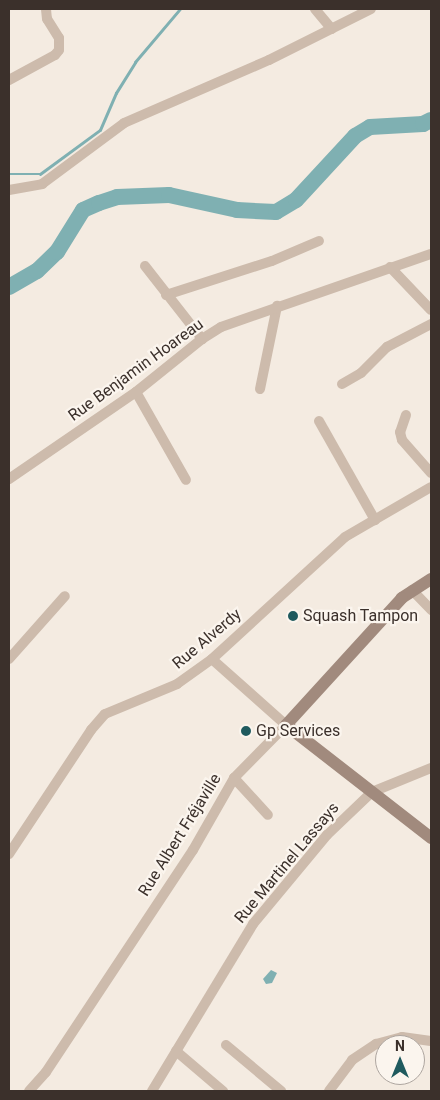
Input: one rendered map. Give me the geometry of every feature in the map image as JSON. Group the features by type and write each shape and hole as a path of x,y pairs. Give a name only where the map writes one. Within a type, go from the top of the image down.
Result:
{"street":[{"path":"9,80 55,55 59,50 60,38 47,19 46,9"},
{"path":"315,9 332,29"},
{"path":"9,190 35,187 62,171 124,123 332,29 371,9"},
{"path":"166,295 272,261 319,240"},
{"name":"Rue Benjamin Hoareau","path":"9,479 136,392 202,339 221,328 277,306 431,254"},
{"path":"146,266 166,295 202,339"},
{"path":"390,267 431,310"},
{"path":"260,389 277,306"},
{"path":"342,384 361,373 388,347 431,324"},
{"path":"136,392 186,480"},
{"path":"406,415 400,432 402,440 431,473"},
{"path":"319,421 375,520"},
{"name":"Rue Alverdy","path":"9,854 98,720 122,706 176,684 212,659 299,576 345,537 431,487"},
{"name":"Rue Albert Fréjaville","path":"28,1091 46,1072 193,850 214,808 234,778 412,590 431,580"},
{"path":"412,590 431,610"},
{"path":"9,659 65,596"},
{"path":"212,659 286,725 431,838"},
{"name":"Rue Martinel Lassays","path":"152,1091 253,924 327,835 372,792 431,768"},
{"path":"234,778 268,815"},
{"path":"329,1091 352,1060 376,1044 402,1037 431,1041"},
{"path":"226,1046 281,1091"},
{"path":"176,1051 223,1091"}],"water":[{"path":"271,970 277,973 272,983 266,984 263,979"}],"waterway":[{"path":"9,174 40,174 100,130 116,93 135,62 180,9"},
{"path":"9,287 37,271 57,252 83,210 99,203 117,197 169,195 237,210 276,212 296,200 355,136 370,127 423,124 431,120"}],"place":[{"name":"Squash Tampon","path":"293,616"},
{"name":"Gp Services","path":"246,731"}]}
